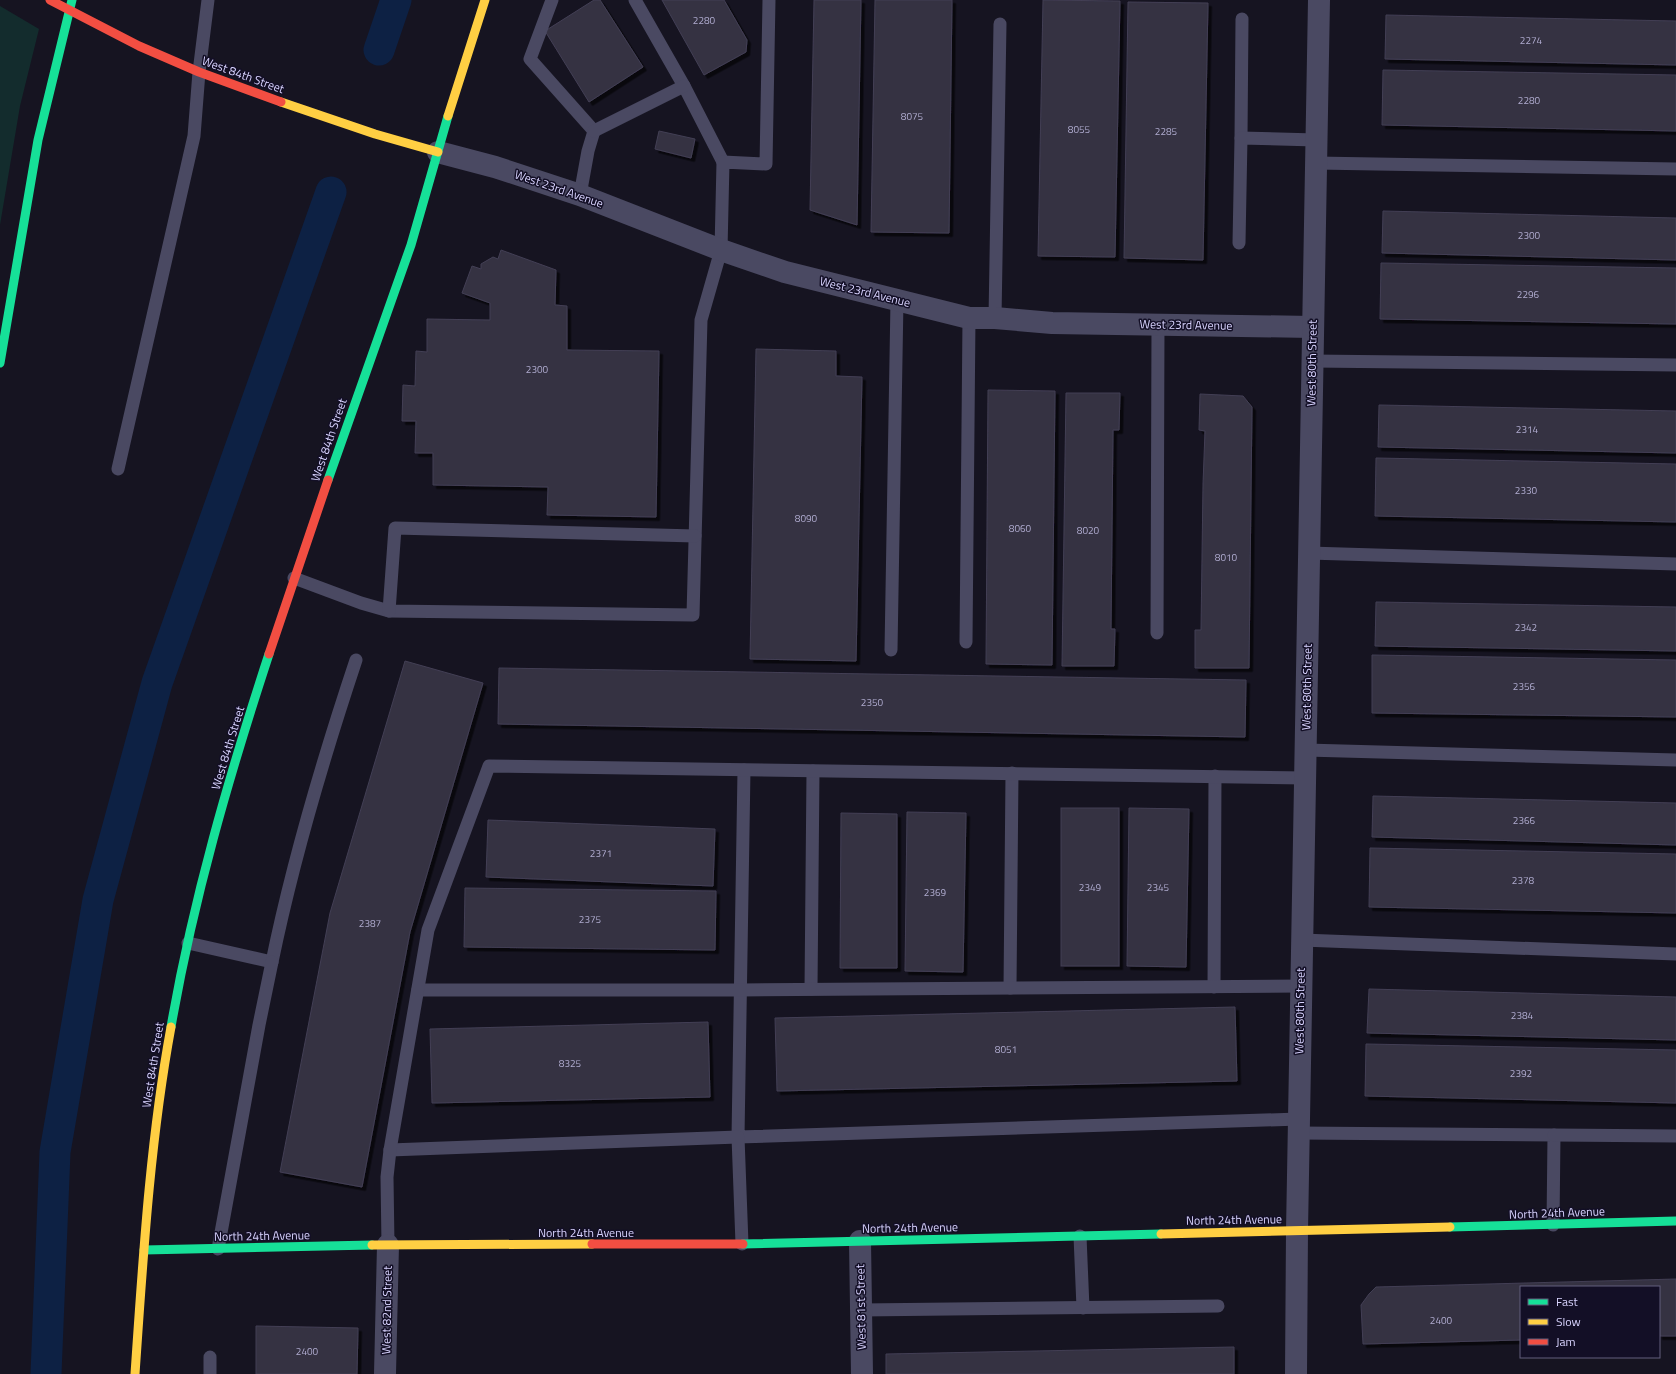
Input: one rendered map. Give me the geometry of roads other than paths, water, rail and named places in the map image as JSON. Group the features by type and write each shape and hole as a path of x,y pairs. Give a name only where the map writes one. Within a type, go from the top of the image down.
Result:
{"main road":[{"name":"West 84th Street","path":"50,0 139,46 199,72 311,113 375,134 438,152"},
{"path":"0,363 38,140 72,0"},
{"name":"West 84th Street","path":"135,1374 144,1250 161,1092 173,1013 188,944 221,812 294,578 421,214 456,86 485,0"},
{"name":"North 24th Avenue","path":"144,1250 388,1245 742,1244 1676,1222"}],"street":[{"name":"West 80th Street","path":"1296,1374 1298,1126 1319,0"},
{"name":"West 23rd Avenue","path":"438,152 495,167 580,195 721,250 785,272 969,318 995,318 1052,323 1312,327"},
{"name":"West 81st Street","path":"860,1241 862,1374"},
{"name":"West 82nd Street","path":"385,1374 388,1245"}],"lane":[{"path":"118,469 194,136 199,72 208,0"},
{"path":"552,0 530,59 594,131"},
{"path":"294,578 361,604 389,611 693,615 701,320 721,250 723,162 684,86 635,0"},
{"path":"723,162 766,164 769,0"},
{"path":"1239,243 1242,19"},
{"path":"995,318 1000,24"},
{"path":"580,195 588,151 594,131 684,86"},
{"path":"1241,138 1316,140"},
{"path":"1316,163 1676,168"},
{"path":"891,650 897,300"},
{"path":"966,642 969,318"},
{"path":"1157,633 1158,325"},
{"path":"1312,361 1676,365"},
{"path":"389,611 395,528 695,536"},
{"path":"1309,553 1676,564"},
{"path":"218,1249 257,1033 282,917 306,822 356,660"},
{"path":"1306,750 1676,760"},
{"path":"388,1245 387,1177 390,1150 428,930 489,766 1305,778"},
{"path":"742,1244 738,1137 744,770"},
{"path":"811,989 814,771"},
{"path":"1010,988 1012,773"},
{"path":"1214,987 1216,776"},
{"path":"1302,940 1676,954"},
{"path":"188,944 272,962"},
{"path":"418,990 741,990 1301,986"},
{"path":"390,1150 738,1137 1298,1126 1554,1135 1676,1136"},
{"path":"1553,1225 1554,1135"},
{"path":"1080,1236 1083,1308"},
{"path":"861,1310 1218,1306"},
{"path":"210,1358 210,1374"}],"waterway":[{"path":"379,50 396,0"},
{"path":"46,1374 55,1152 98,900 157,683 331,192"}]}
